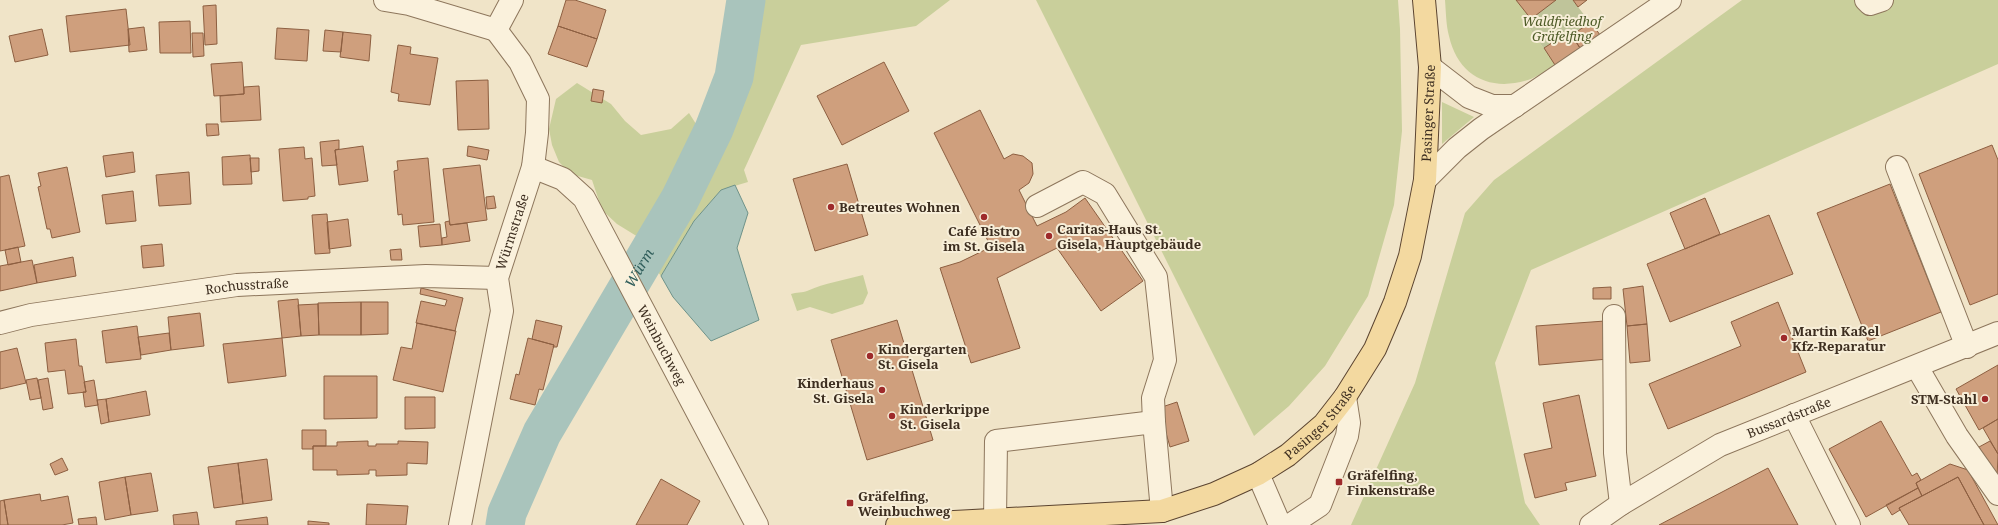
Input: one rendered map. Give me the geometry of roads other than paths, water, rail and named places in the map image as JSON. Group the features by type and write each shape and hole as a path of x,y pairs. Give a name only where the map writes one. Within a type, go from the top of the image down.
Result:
{"main road":[{"name":"Pasinger Straße","path":"897,525 995,520 1096,520 1162,511 1214,494 1258,474 1288,455 1324,424 1345,397 1375,349 1395,302 1410,256 1425,180 1430,67 1424,0"}],"street":[{"path":"385,0 409,4 496,30 512,0"},
{"path":"1425,180 1457,148 1515,106 1670,0"},
{"path":"1866,0 1870,4 1882,0"},
{"name":"Würmstraße","path":"460,525 502,311 497,278 533,167 537,133 538,99 520,62 496,30"},
{"path":"1430,67 1469,97 1492,106 1515,106"},
{"name":"Weinbuchweg","path":"533,167 563,179 584,198 757,525"},
{"path":"1897,167 1967,347"},
{"path":"1037,206 1083,182 1105,194 1156,277 1165,360 1153,398 1162,511"},
{"name":"Rochusstraße","path":"0,323 31,315 237,285 426,276 497,278"},
{"path":"1614,316 1615,453 1621,504"},
{"name":"Bussardstraße","path":"1591,525 1621,504 1720,445 1967,347 1998,333"},
{"path":"1917,366 1957,436 1998,494"},
{"path":"1290,525 1303,518 1320,505 1347,436 1349,423 1345,397"},
{"path":"1794,415 1849,525"},
{"path":"995,520 996,441 1154,422"},
{"path":"1258,474 1280,525"}],"water":[{"path":"735,185 748,213 737,248 759,320 711,341 673,297 661,276 694,221 721,190"}],"waterway":[{"name":"Würm","path":"505,525 507,513 542,433 680,199 714,129 734,77 746,0"}],"place":[{"name":"Betreutes Wohnen","path":"831,207"},
{"name":"Café Bistro im St. Gisela","path":"984,217"},
{"name":"Caritas-Haus St. Gisela, Hauptgebäude","path":"1049,236"},
{"name":"Martin Kaßel Kfz-Reparatur","path":"1784,338"},
{"name":"Kindergarten St. Gisela","path":"870,356"},
{"name":"Kinderhaus St. Gisela","path":"882,390"},
{"name":"STM-Stahl","path":"1985,399"},
{"name":"Kinderkrippe St. Gisela","path":"892,416"},
{"name":"Gräfelfing, Finkenstraße","path":"1339,482"},
{"name":"Gräfelfing, Weinbuchweg","path":"850,503"}],"park label":[{"name":"Waldfriedhof Gräfelfing","path":"1562,28"}]}
